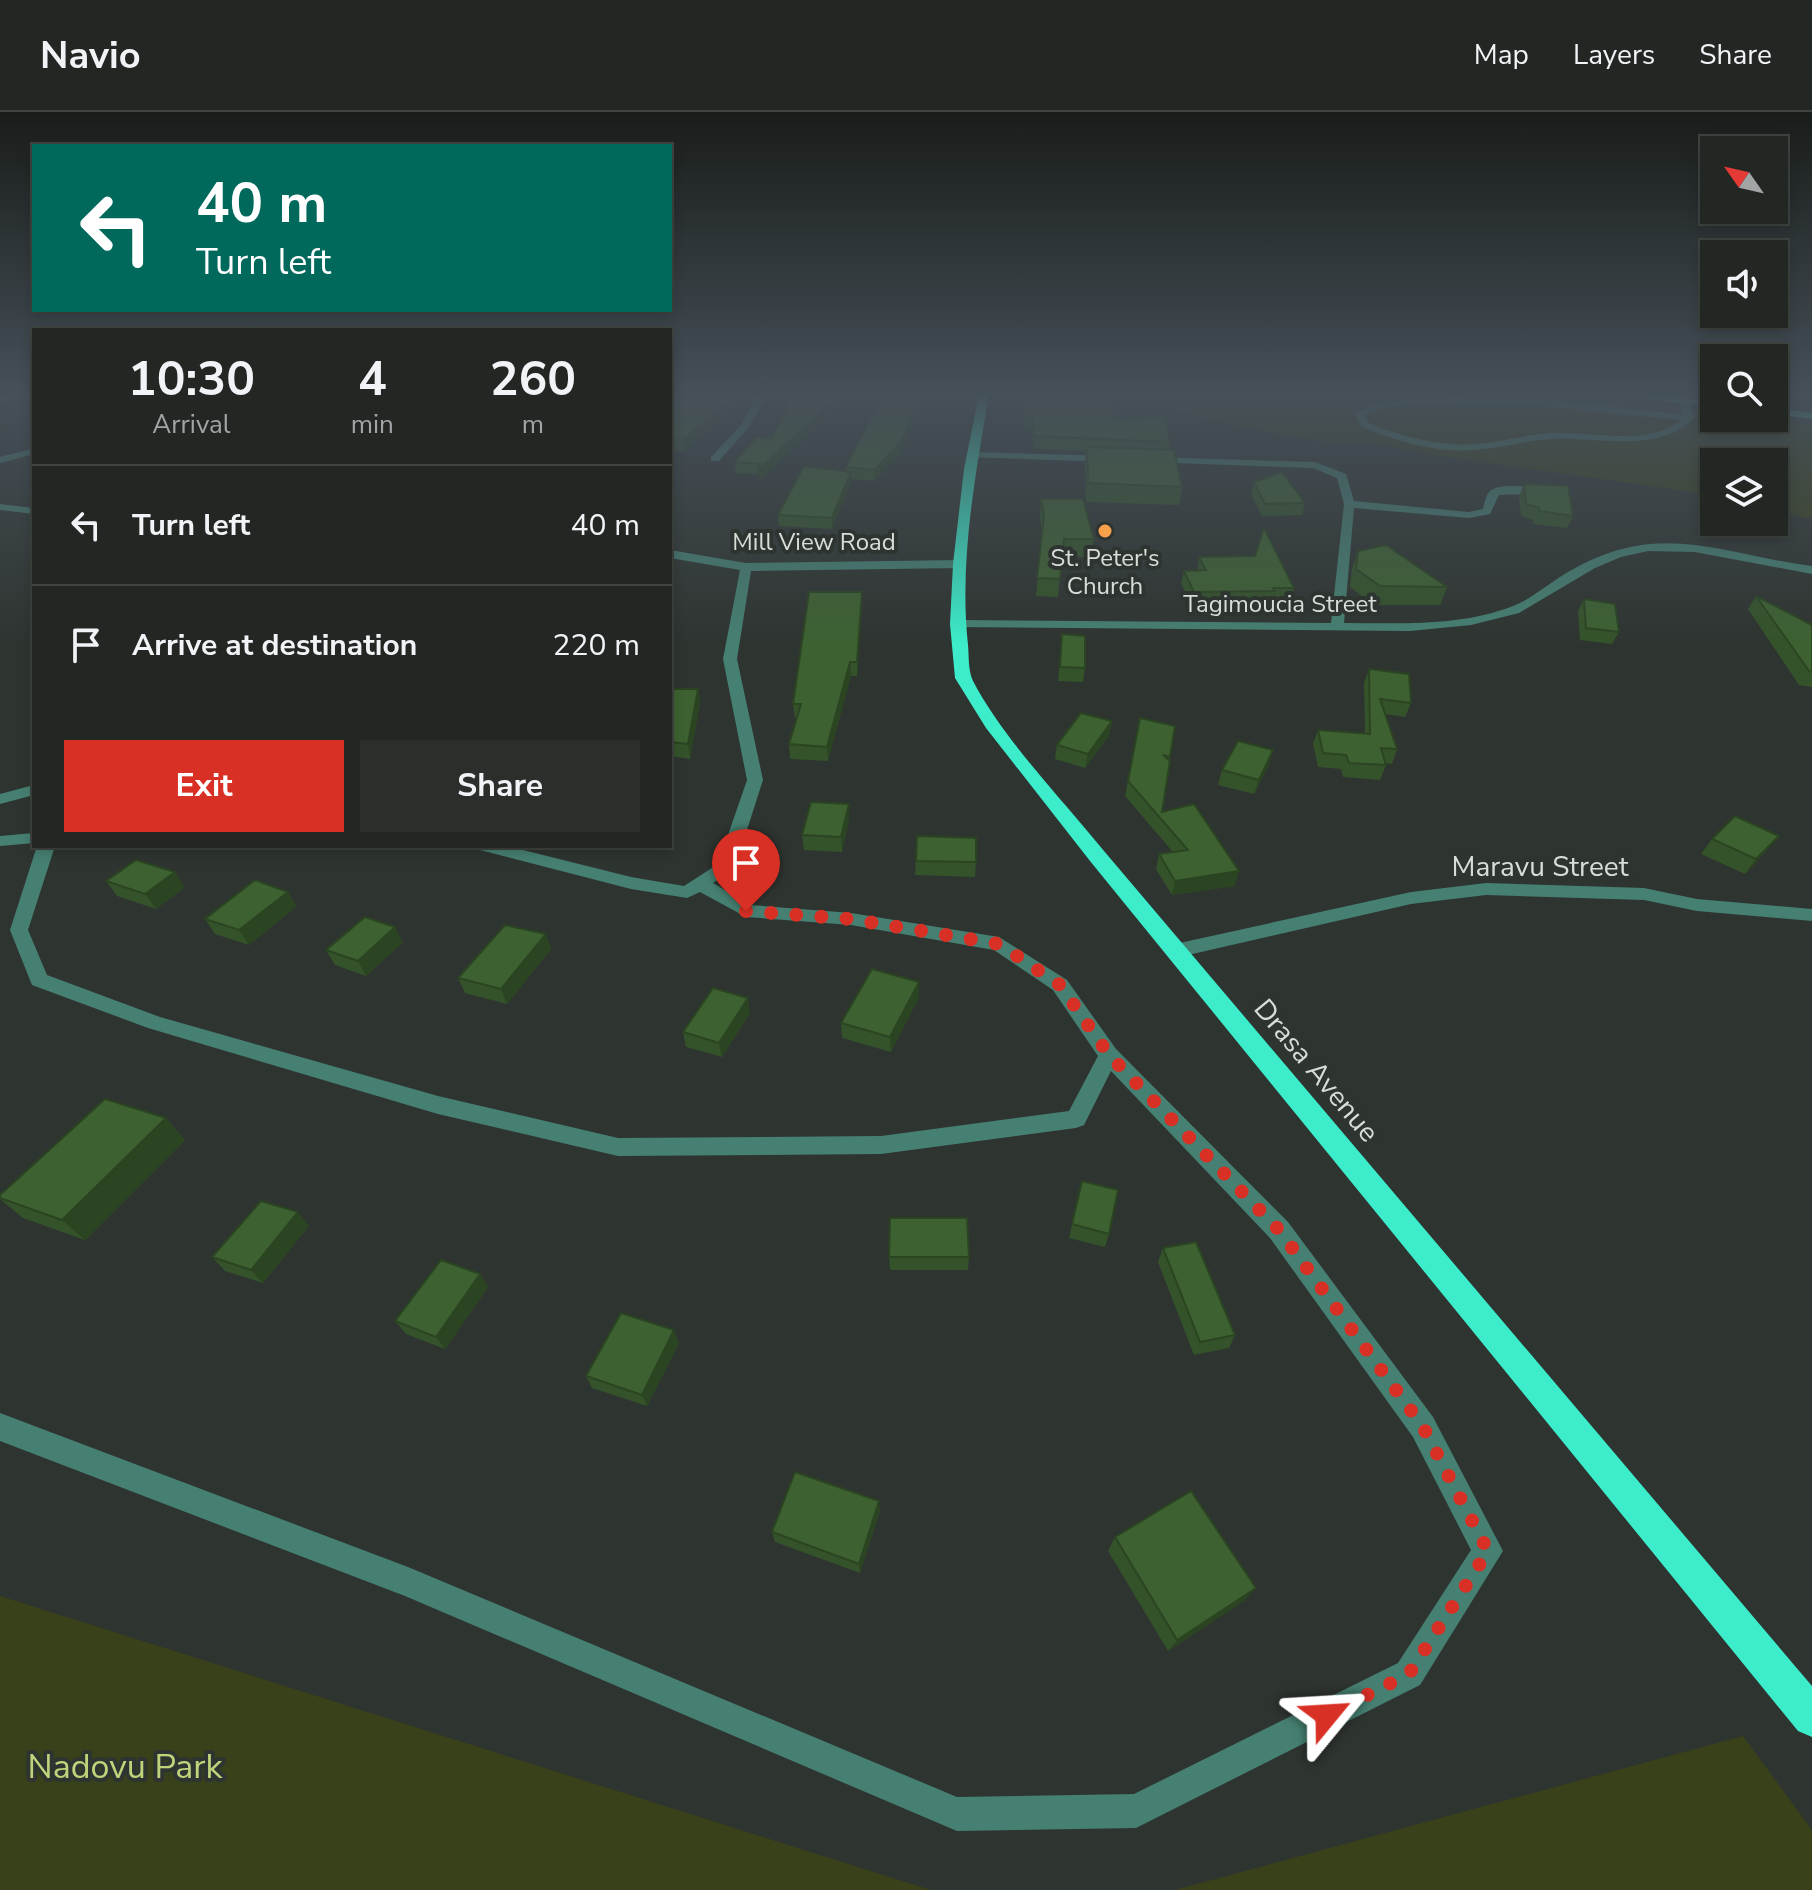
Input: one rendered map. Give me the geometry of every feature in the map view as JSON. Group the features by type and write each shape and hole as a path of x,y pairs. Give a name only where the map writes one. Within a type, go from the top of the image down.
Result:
{"highway":[{"name":"Drasa Avenue","path":"969,478 960,564 958,624 963,678 992,724 1175,951 1812,1717"}],"street":[{"path":"1337,626 1349,504 1342,478"},
{"path":"1349,504 1469,515 1485,514 1492,508 1495,492 1503,489 1559,494"},
{"path":"0,507 32,511"},
{"name":"Tagimoucia Street","path":"958,624 1410,627 1504,615 1532,603 1560,582 1627,551 1663,547 1812,570"},
{"name":"Mill View Road","path":"672,554 746,567 960,564"},
{"path":"494,848 631,883 687,892 726,867 755,780 730,659 746,567"},
{"path":"0,799 32,791"},
{"path":"0,841 32,838"},
{"path":"45,848 19,930 39,980 155,1023 393,1092 618,1147 881,1145 1076,1119 1109,1055"},
{"path":"0,1427 408,1582 957,1814 1136,1811 1409,1674 1488,1551 1423,1427 1279,1230 1109,1055 1060,985 999,944 851,919 746,911 701,884"},
{"name":"Maravu Street","path":"1175,951 1411,898 1486,889 1644,894 1697,905 1812,915"}],"green space":[{"path":"1594,478 1700,478 1700,493"},
{"path":"1788,478 1812,478 1812,519 1788,513"},
{"name":"Nadovu Park","path":"0,1596 931,1890 0,1890"},
{"path":"1743,1736 1812,1830 1812,1890 1175,1890"}],"building":[{"path":"798,478 849,478 832,518 778,515"},
{"path":"1088,478 1180,478 1182,487 1088,483"},
{"path":"1265,478 1286,478 1305,503 1265,504 1254,482"},
{"path":"1524,484 1568,486 1573,516 1539,511 1539,508 1526,504"},
{"path":"1041,499 1083,499 1094,539 1064,539 1060,579 1037,578 1044,516"},
{"path":"1264,528 1294,588 1194,592 1184,571 1206,570 1199,557 1255,556"},
{"path":"1386,545 1447,587 1380,586 1356,569 1358,551"},
{"path":"809,592 862,592 857,662 850,662 827,747 789,744 801,704 793,704"},
{"path":"1756,596 1812,625 1812,672 1809,671"},
{"path":"1584,599 1615,604 1619,632 1586,628"},
{"path":"1062,634 1085,636 1085,668 1060,667"},
{"path":"1369,669 1409,674 1411,703 1380,699 1397,749 1381,748 1386,765 1349,763 1346,755 1323,753 1318,730 1370,734"},
{"path":"672,676 674,689 698,689 688,744 672,742"},
{"path":"1081,713 1112,721 1088,754 1057,745"},
{"path":"1140,718 1175,726 1170,757 1163,755 1170,761 1162,812 1194,804 1239,871 1175,881 1159,854 1188,850 1128,781"},
{"path":"1238,741 1273,750 1259,780 1222,770"},
{"path":"811,802 849,804 841,837 802,835"},
{"path":"1735,816 1779,836 1756,859 1712,839"},
{"path":"917,836 976,838 976,862 916,861"},
{"path":"136,860 175,872 145,894 106,881"},
{"path":"255,880 288,892 239,930 205,919"},
{"path":"365,917 395,927 358,961 326,950"},
{"path":"505,925 546,934 501,989 458,978"},
{"path":"872,969 919,982 890,1037 841,1023"},
{"path":"713,988 748,998 719,1043 683,1032"},
{"path":"105,1099 166,1118 62,1220 0,1198 0,1195"},
{"path":"1082,1181 1118,1190 1109,1234 1072,1224"},
{"path":"261,1201 298,1212 251,1270 212,1257"},
{"path":"890,1218 967,1218 969,1257 889,1257"},
{"path":"1196,1242 1235,1335 1200,1342 1163,1248"},
{"path":"441,1260 480,1274 436,1337 395,1321"},
{"path":"621,1313 674,1330 642,1395 586,1376"},
{"path":"795,1472 879,1501 859,1564 772,1532"},
{"path":"1191,1491 1256,1588 1177,1640 1115,1537"}],"place":[{"name":"St. Peter's Church","path":"1105,531"}],"route":[{"path":"746,911 851,919 999,944 1060,985 1109,1055 1279,1230 1423,1427 1488,1551 1409,1674 1327,1715"}]}
